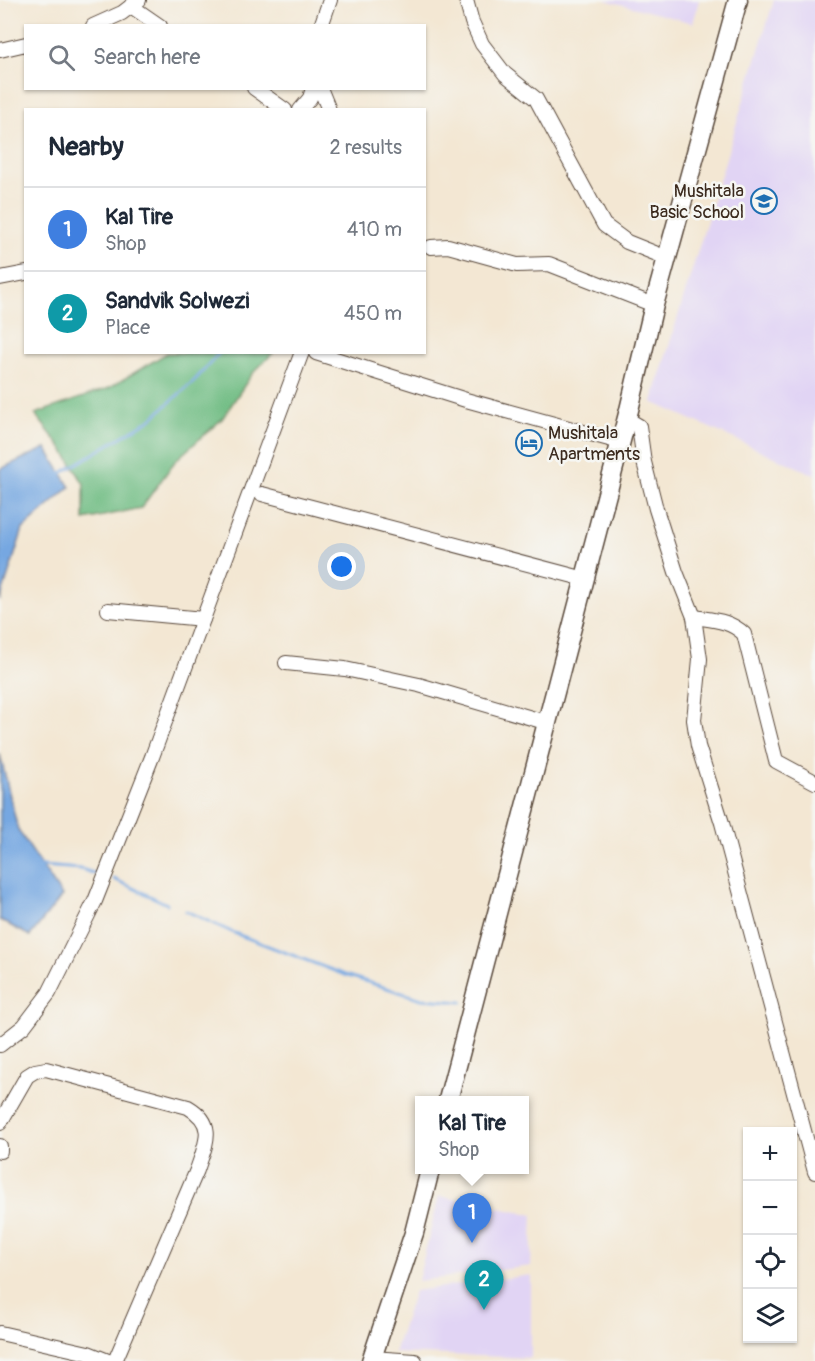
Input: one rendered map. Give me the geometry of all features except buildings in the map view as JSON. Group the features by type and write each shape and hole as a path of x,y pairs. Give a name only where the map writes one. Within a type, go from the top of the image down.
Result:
{"main road":[{"path":"449,1096 545,722 627,419 654,305 738,0"},
{"path":"372,1360 408,1253 429,1174"}],"street":[{"path":"322,24 330,0"},
{"path":"466,0 472,22 482,44 505,74 536,99 604,225 627,242 667,258"},
{"path":"97,24 135,3 158,24"},
{"path":"0,50 24,44"},
{"path":"257,90 282,108"},
{"path":"302,108 310,98 312,90"},
{"path":"321,90 328,108"},
{"path":"431,247 448,246 517,266 549,264 654,305"},
{"path":"0,278 24,273"},
{"path":"0,1045 24,1026 49,993 70,954 132,808 301,354"},
{"path":"322,354 466,400 620,442"},
{"path":"627,419 639,426 644,462 656,509 676,572 694,617 700,659 694,720 698,747 722,823 815,1172"},
{"path":"262,494 585,579"},
{"path":"108,610 203,619"},
{"path":"694,617 725,622 737,627 744,634 771,750 776,761 815,782"},
{"path":"286,663 345,669 419,685 545,722"},
{"path":"0,1123 27,1076 35,1071 46,1069 188,1107 201,1115 207,1125 207,1140 197,1170 115,1361"},
{"path":"0,1146 0,1151"},
{"path":"0,1333 88,1353 108,1361"},
{"path":"372,1360 415,1361"}],"shaded area":[{"path":"605,0 699,0 693,23"},
{"name":"Mushitala Basic School","path":"774,0 815,0 815,475 652,402"},
{"path":"439,1196 533,1215 531,1266 418,1281"},
{"path":"531,1275 531,1358 394,1353 414,1291"}],"green space":[{"path":"165,354 272,354 252,374 222,419 176,460 141,508 84,520 84,484 64,451 35,414 109,388"}],"water":[{"path":"46,448 70,487 23,529 0,601 0,469"},
{"path":"0,754 18,830 62,896 30,936 0,920"}],"waterway":[{"path":"60,474 151,419 195,380 218,354"},
{"path":"42,866 81,869 96,874"},
{"path":"114,879 167,904"},
{"path":"186,911 234,933 345,975 422,999 462,1002"}],"place":[{"name":"Mushitala Basic School","path":"764,201"},
{"name":"Mushitala Apartments","path":"529,443"},
{"name":"Kal Tire","path":"472,1243"},
{"name":"Sandvik Solwezi","path":"484,1310"}]}
